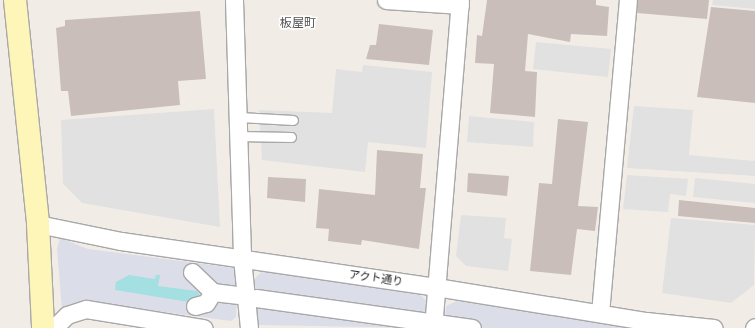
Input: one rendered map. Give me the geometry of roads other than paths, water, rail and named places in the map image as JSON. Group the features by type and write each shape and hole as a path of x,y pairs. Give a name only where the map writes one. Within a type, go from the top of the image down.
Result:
{"street":[{"path":"14,0 38,224 43,328"},
{"path":"234,0 239,117 242,258 249,328"},
{"path":"386,0 460,3 433,325"},
{"path":"600,313 628,0"},
{"name":"アクト通り","path":"38,224 70,233 436,287 600,313 714,328"},
{"path":"192,272 213,292 237,295"},
{"path":"195,306 206,303 213,292"},
{"path":"256,298 433,325 472,328"},
{"path":"54,328 67,315 86,309 203,328"}],"lane":[{"path":"239,117 293,120"},
{"path":"239,136 291,137"}],"water":[{"path":"129,275 155,279 156,275 160,275 158,286 197,291 200,296 195,303 115,290 116,282"}],"district":[{"name":"板屋町","path":"298,23"}]}
